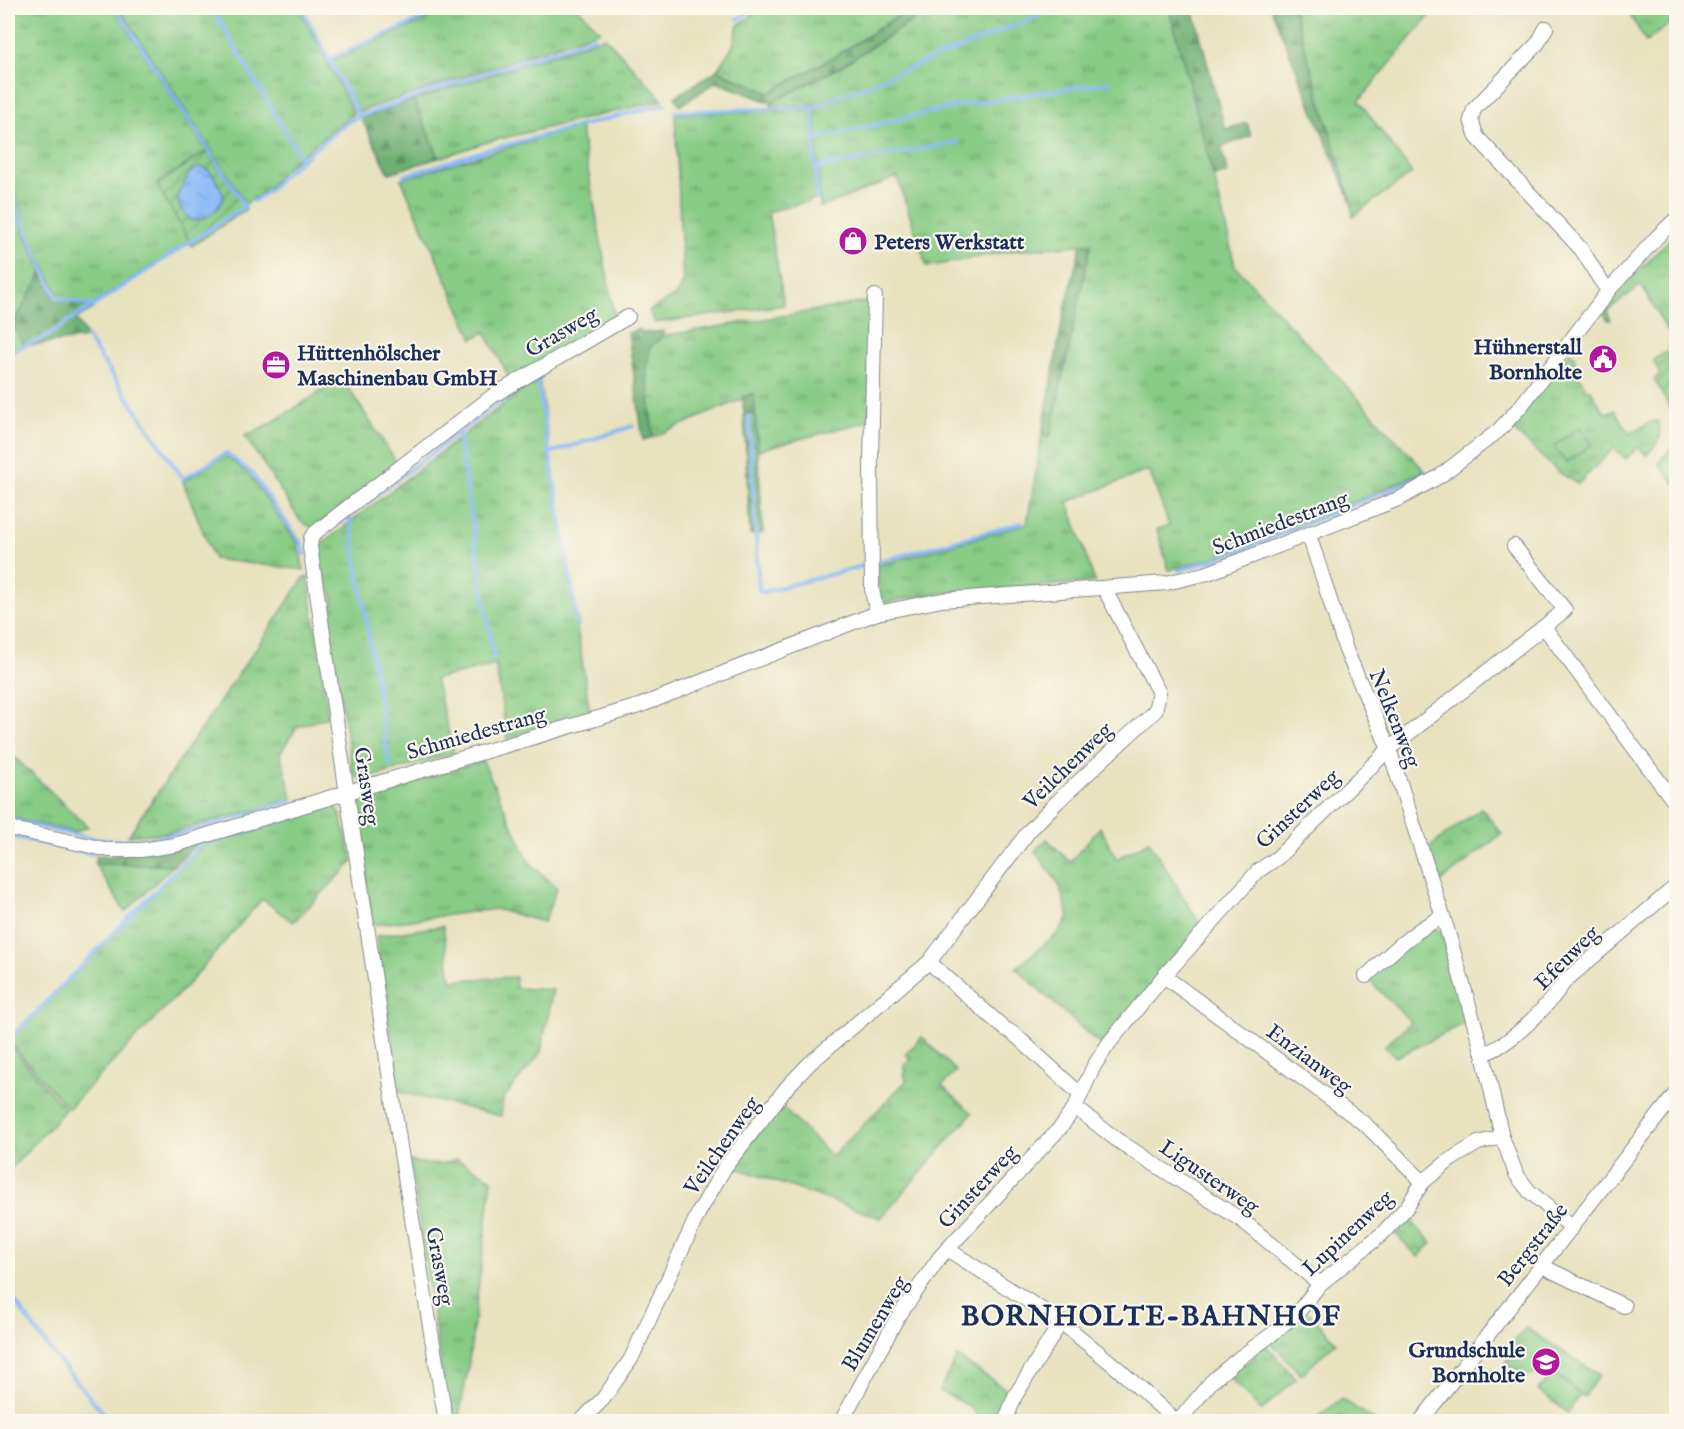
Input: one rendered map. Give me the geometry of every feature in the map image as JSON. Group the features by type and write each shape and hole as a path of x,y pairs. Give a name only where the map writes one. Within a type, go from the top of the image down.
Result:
{"street":[{"path":"1546,28 1538,43 1474,109 1471,120 1477,137 1581,249 1592,263 1603,285 1609,290"},
{"name":"Schmiedestrang","path":"8,828 109,850 141,850 175,845 639,706 877,612 942,600 1166,583 1208,573 1401,498 1440,476 1498,431 1521,406 1609,290 1657,237 1677,219"},
{"path":"875,296 871,459 872,590 877,612"},
{"name":"Grasweg","path":"446,1422 412,1224 310,547 316,532 494,395 628,317"},
{"name":"Nelkenweg","path":"1309,534 1346,650 1389,749 1443,917 1483,1054 1502,1137 1516,1174 1529,1191 1572,1228"},
{"path":"1389,749 1565,610 1514,546"},
{"name":"Veilchenweg","path":"580,1422 603,1399 632,1359 699,1212 725,1167 787,1087 810,1062 929,962 1029,831 1155,711 1159,693 1104,588"},
{"path":"1544,627 1677,804"},
{"name":"Ginsterweg","path":"1177,1422 1116,1367 1061,1322 947,1249 1061,1127 1078,1101 1109,1042 1164,976 1258,872 1277,858 1389,749"},
{"name":"Efeuweg","path":"1483,1054 1494,1051 1534,1018 1551,1001 1564,981 1677,886"},
{"path":"1366,976 1403,943 1427,925 1443,917"},
{"path":"929,962 1004,1028 1014,1034 1078,1101"},
{"name":"Enzianweg","path":"1164,976 1366,1125 1423,1182"},
{"name":"Bergstraße","path":"1420,1422 1677,1093"},
{"name":"Ligusterweg","path":"1078,1101 1117,1140 1243,1221 1320,1284"},
{"name":"Lupinenweg","path":"1177,1422 1211,1382 1299,1311 1320,1284 1382,1234 1407,1208 1423,1182 1450,1160 1478,1143 1502,1137"},
{"name":"Blumenweg","path":"841,1422 896,1320 947,1249"},
{"path":"1542,1266 1624,1306"},
{"path":"1005,1422 1015,1395 1061,1322"}],"green space":[{"path":"8,8 114,8 207,151 157,184 190,241 92,305 59,296 28,231 8,175"},
{"path":"119,8 299,8 354,113 281,172 271,185 246,204"},
{"path":"452,8 578,8 600,31 358,112 331,61"},
{"path":"763,8 911,8 837,55 769,93 717,70 733,46 738,25"},
{"path":"911,8 932,8 843,65 771,103 716,82 680,106 675,97 717,70 769,93 837,55"},
{"path":"932,8 1145,8 1144,12 1169,8 1235,266 1425,471 1322,516 1217,557 1169,570 1157,530 1169,525 1149,470 1068,502 1095,582 943,593 885,603 881,600 876,566 1027,524 1042,435 1050,436 1091,244 1010,251 927,267 897,177 820,208 815,104 771,106 771,103 843,65"},
{"path":"1169,8 1193,8 1225,129 1247,123 1251,136 1221,147 1228,173 1214,177"},
{"path":"1271,8 1293,8 1351,202"},
{"path":"1293,8 1436,8 1359,101 1412,173 1353,216 1351,202"},
{"path":"1626,8 1676,8 1676,19 1646,42"},
{"path":"605,37 663,100 487,142 439,158 414,100"},
{"path":"414,100 439,158 389,173 361,118"},
{"path":"811,109 816,199 768,212 784,305 655,323 649,311 677,294 683,283 675,114"},
{"path":"580,126 615,320 511,381 485,332 473,339 401,179"},
{"path":"207,151 246,209 192,246 157,184"},
{"path":"8,193 42,273 12,326 25,346 14,352 8,340"},
{"path":"1676,232 1676,362 1668,347 1674,342 1641,285 1607,311 1611,320 1608,320 1604,314 1605,303 1632,271 1635,275"},
{"path":"1081,244 1091,244 1050,436 1042,435 1062,322"},
{"path":"42,273 54,298 94,308 76,319 88,338 25,346 12,326"},
{"path":"872,301 869,421 758,450 754,394 653,437 646,369 650,347 663,336"},
{"path":"637,329 644,333 663,331 663,336 650,347 646,369 653,437 643,440 628,333"},
{"path":"1570,352 1575,357 1574,368 1604,412 1609,413 1615,410 1629,434 1657,421 1660,432 1657,443 1647,455 1638,447 1626,459 1614,448 1578,484 1557,471 1509,426"},
{"path":"1666,352 1676,373 1675,417 1654,379 1660,375 1653,360"},
{"path":"539,377 590,713 507,739 496,665 435,679 454,753 362,780 353,774 326,613 333,604 332,594 324,580 318,547"},
{"path":"342,378 397,463 314,528 301,522 245,436 273,422"},
{"path":"754,393 763,533 750,535 743,397"},
{"path":"1580,427 1592,444 1566,463 1554,446"},
{"path":"1676,442 1676,485 1659,464"},
{"path":"225,455 249,474 298,544 304,570 214,559 183,482"},
{"path":"308,577 328,717 297,727 280,753 293,800 168,833 128,836 304,578"},
{"path":"8,751 88,827 74,832 8,817"},
{"path":"483,761 529,862 557,888 544,922 495,909 373,925 355,799"},
{"path":"336,806 353,862 293,922 262,899 190,982 68,1109 9,1041 204,845"},
{"path":"1481,808 1502,834 1438,884 1426,850"},
{"path":"1100,827 1117,859 1149,841 1201,926 1100,1045 1016,968 1058,933 1069,917 1059,884 1035,851 1047,839 1070,862"},
{"path":"198,842 174,865 95,864 97,855 110,856"},
{"path":"95,864 174,865 125,912"},
{"path":"443,926 451,980 516,977 515,988 553,990 541,1052 503,1099 501,1116 399,1092 376,936"},
{"path":"1429,929 1437,929 1443,935 1468,1022 1396,1057 1384,1046 1411,1022 1368,979"},
{"path":"922,1037 956,1071 942,1086 972,1113 881,1218 736,1168 733,1163 780,1105 832,1157 907,1080 903,1074 907,1071 903,1067 910,1059 906,1054"},
{"path":"8,1043 65,1110 8,1172"},
{"path":"457,1159 492,1179 468,1369 458,1421 449,1421 410,1161 440,1164"},
{"path":"1406,1216 1432,1243 1418,1257 1392,1230"},
{"path":"1302,1313 1309,1313 1336,1342 1301,1375 1270,1341"},
{"path":"1526,1328 1599,1375 1584,1397 1545,1366 1538,1373 1523,1376 1507,1364 1507,1349"},
{"path":"1265,1344 1296,1379 1261,1411 1227,1374 1238,1364 1246,1364 1255,1357 1256,1351"},
{"path":"957,1357 1009,1391 996,1421 982,1421 969,1406 939,1391"},
{"path":"1553,1373 1580,1395 1568,1413 1538,1390"},
{"path":"1341,1399 1376,1421 1314,1421"}],"water":[{"path":"200,167 212,174 224,196 219,206 211,214 201,219 190,220 180,207 177,196 190,172"}],"waterway":[{"path":"8,188 56,297 93,306 245,206 116,8"},
{"path":"212,8 302,160"},
{"path":"302,8 360,117"},
{"path":"329,59 447,8"},
{"path":"738,19 755,8"},
{"path":"675,112 813,107 1059,8"},
{"path":"254,201 350,120 595,37"},
{"path":"814,139 960,105 1110,82"},
{"path":"404,176 490,149 665,104"},
{"path":"813,107 817,199"},
{"path":"815,168 958,142"},
{"path":"8,353 45,337 92,306"},
{"path":"86,336 183,479 226,453 251,472 301,543 305,554"},
{"path":"338,524 495,405 537,378 578,625"},
{"path":"749,416 759,590 763,592 867,565"},
{"path":"550,453 633,426"},
{"path":"458,433 494,660"},
{"path":"1179,570 1218,559 1388,491 1426,473"},
{"path":"349,515 390,766"},
{"path":"877,562 1022,523"},
{"path":"8,819 82,836 129,841 176,834 292,801"},
{"path":"8,1041 201,844 336,804"},
{"path":"8,836 93,854"},
{"path":"8,1292 53,1354 111,1422"}],"place":[{"name":"Peters Werkstatt","path":"853,241"},
{"name":"Hühnerstall Bornholte","path":"1603,359"},
{"name":"Hüttenhölscher Maschinenbau GmbH","path":"276,365"},
{"name":"Grundschule Bornholte","path":"1546,1362"}],"district":[{"name":"BORNHOLTE-BAHNHOF","path":"1151,1315"}]}
